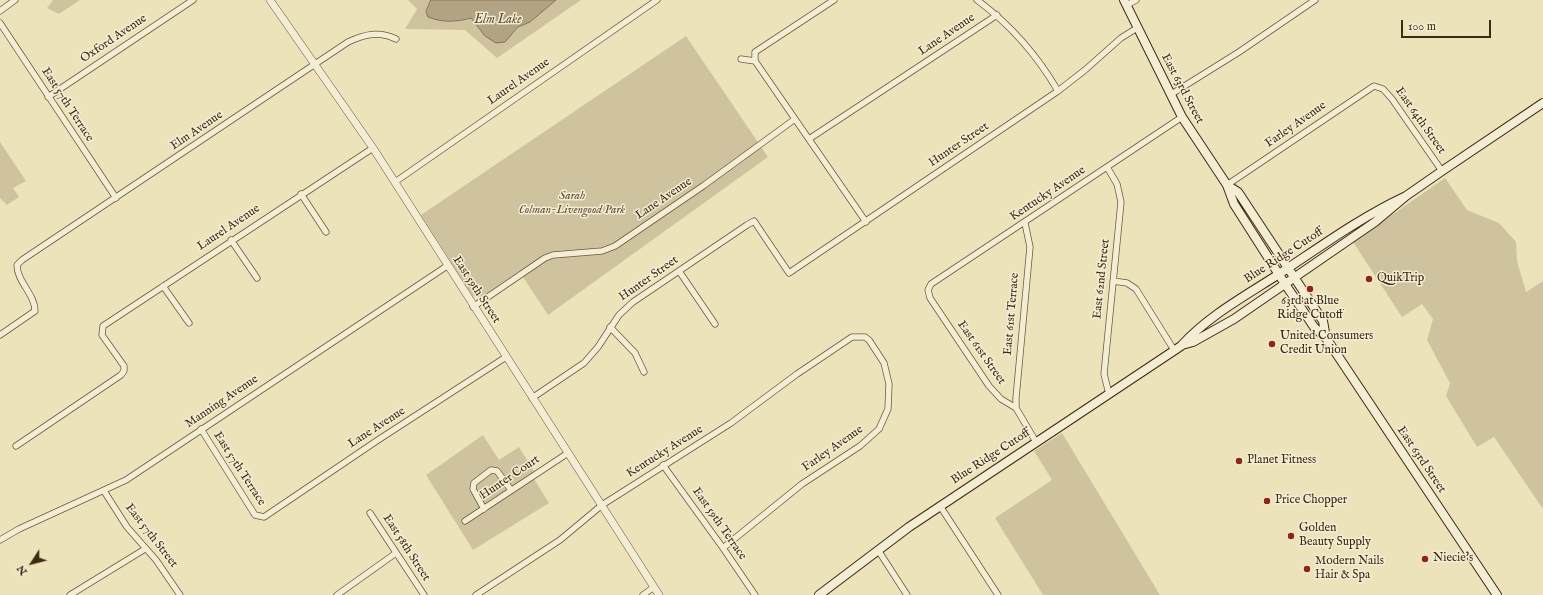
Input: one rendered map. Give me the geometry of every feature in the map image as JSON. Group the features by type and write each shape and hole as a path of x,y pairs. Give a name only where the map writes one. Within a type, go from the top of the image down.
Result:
{"main road":[{"name":"East 63rd Street","path":"1125,3 1170,95 1182,117 1227,185 1234,204 1285,284 1314,327 1326,338 1497,595"},
{"name":"Blue Ridge Cutoff","path":"1178,348 1193,342 1234,319 1375,222 1406,196 1442,170 1543,103"},
{"name":"East 63rd Street","path":"1227,185 1238,192 1296,277 1323,321 1326,338"},
{"name":"Blue Ridge Cutoff","path":"819,595 878,550 940,506 1178,348 1206,322 1378,210 1406,196"}],"street":[{"path":"0,11 15,0"},
{"name":"Oxford Avenue","path":"48,97 193,0"},
{"name":"East 59th Street","path":"270,0 395,182 473,307 660,595"},
{"name":"Laurel Avenue","path":"395,182 656,0"},
{"path":"834,0 755,52 755,60 866,222"},
{"path":"977,0 997,15 1031,50 1058,91"},
{"path":"1125,3 1136,0"},
{"path":"1170,95 1239,52 1315,0"},
{"name":"Lane Avenue","path":"809,139 997,15"},
{"name":"East 57th Terrace","path":"0,23 116,198"},
{"name":"Hunter Street","path":"532,398 584,363 598,347 619,315 633,302 754,221 789,273 1058,91 1085,70 1121,38 1137,28"},
{"name":"Elm Avenue","path":"0,335 35,311 35,302 17,272 17,266 22,260 316,65 348,42 360,36 377,33 396,39"},
{"path":"741,59 755,60"},
{"name":"East 64th Street","path":"1379,86 1384,89 1392,99 1442,170"},
{"name":"Farley Avenue","path":"1227,185 1370,88 1379,86"},
{"name":"Kentucky Avenue","path":"928,290 931,284 1025,223 1182,117"},
{"name":"Lane Avenue","path":"473,307 545,258 553,255 602,251 615,246 703,186 795,119"},
{"name":"Laurel Avenue","path":"16,446 123,373 124,366 102,335 103,326 372,148"},
{"name":"East 62nd Street","path":"1107,167 1117,184 1121,202 1104,374 1110,394"},
{"path":"301,194 326,232"},
{"name":"East 61st Terrace","path":"1016,408 1030,247 1025,223"},
{"path":"231,240 257,278"},
{"name":"Manning Avenue","path":"0,540 19,529 126,480 447,266"},
{"path":"679,271 715,324"},
{"path":"1113,281 1127,283 1136,289 1178,348"},
{"path":"163,286 189,323"},
{"name":"East 61st Street","path":"928,290 930,298 989,386 1001,398 1016,408 1036,442"},
{"path":"610,327 635,353 644,372"},
{"name":"Kentucky Avenue","path":"479,594 560,540 602,505 732,423 797,374 852,337 857,336 868,339"},
{"name":"Farley Avenue","path":"723,548 802,484 860,446 879,429 888,409 889,384 884,363 876,348 868,339"},
{"name":"Lane Avenue","path":"262,517 506,357"},
{"name":"East 57th Terrace","path":"200,430 255,514 262,517"},
{"name":"Hunter Court","path":"464,521 568,453"},
{"name":"East 59th Terrace","path":"663,466 723,548 755,595"},
{"path":"484,509 473,489 474,483 491,470 497,471 511,490"},
{"name":"East 57th Street","path":"104,491 127,527 156,560 180,595"},
{"path":"940,506 998,595"},
{"name":"East 58th Street","path":"370,513 424,595"},
{"path":"70,595 145,549"},
{"path":"878,550 907,595"},
{"path":"336,595 396,553"},
{"path":"643,595 654,587"}],"green space":[{"path":"53,0 80,0 59,14 47,8"},
{"path":"408,0 431,0 426,12 437,19 458,21 471,18 485,36 513,34 518,27 530,22 556,0 581,0 497,58 465,30 405,29 417,9"},
{"name":"Sarah Colman-Livengood Park","path":"686,36 768,157 548,315 519,271 481,297 473,296 421,215"},
{"path":"0,142 26,181 13,188 19,197 7,205 0,198"},
{"path":"1445,178 1467,210 1499,223 1516,242 1517,261 1526,292 1543,281 1543,509 1494,437 1477,447 1446,396 1450,383 1427,340 1433,319 1422,304 1402,317 1353,242"},
{"path":"1062,433 1160,595 1043,595 995,518 1052,480 1034,451"},
{"path":"483,435 499,460 519,447 534,471 534,479 549,503 473,550 426,475"}],"water":[{"name":"Elm Lake","path":"431,0 556,0 530,22 518,27 505,42 496,43 485,36 471,18 450,21 428,17 426,12"}],"place":[{"name":"QuikTrip","path":"1369,279"},
{"name":"63rd at Blue Ridge Cutoff","path":"1310,289"},
{"name":"United Consumers Credit Union","path":"1272,344"},
{"name":"Planet Fitness","path":"1239,461"},
{"name":"Price Chopper","path":"1267,501"},
{"name":"Golden Beauty Supply","path":"1291,536"},
{"name":"Niecie's","path":"1425,559"},
{"name":"Modern Nails Hair & Spa","path":"1307,569"}]}
